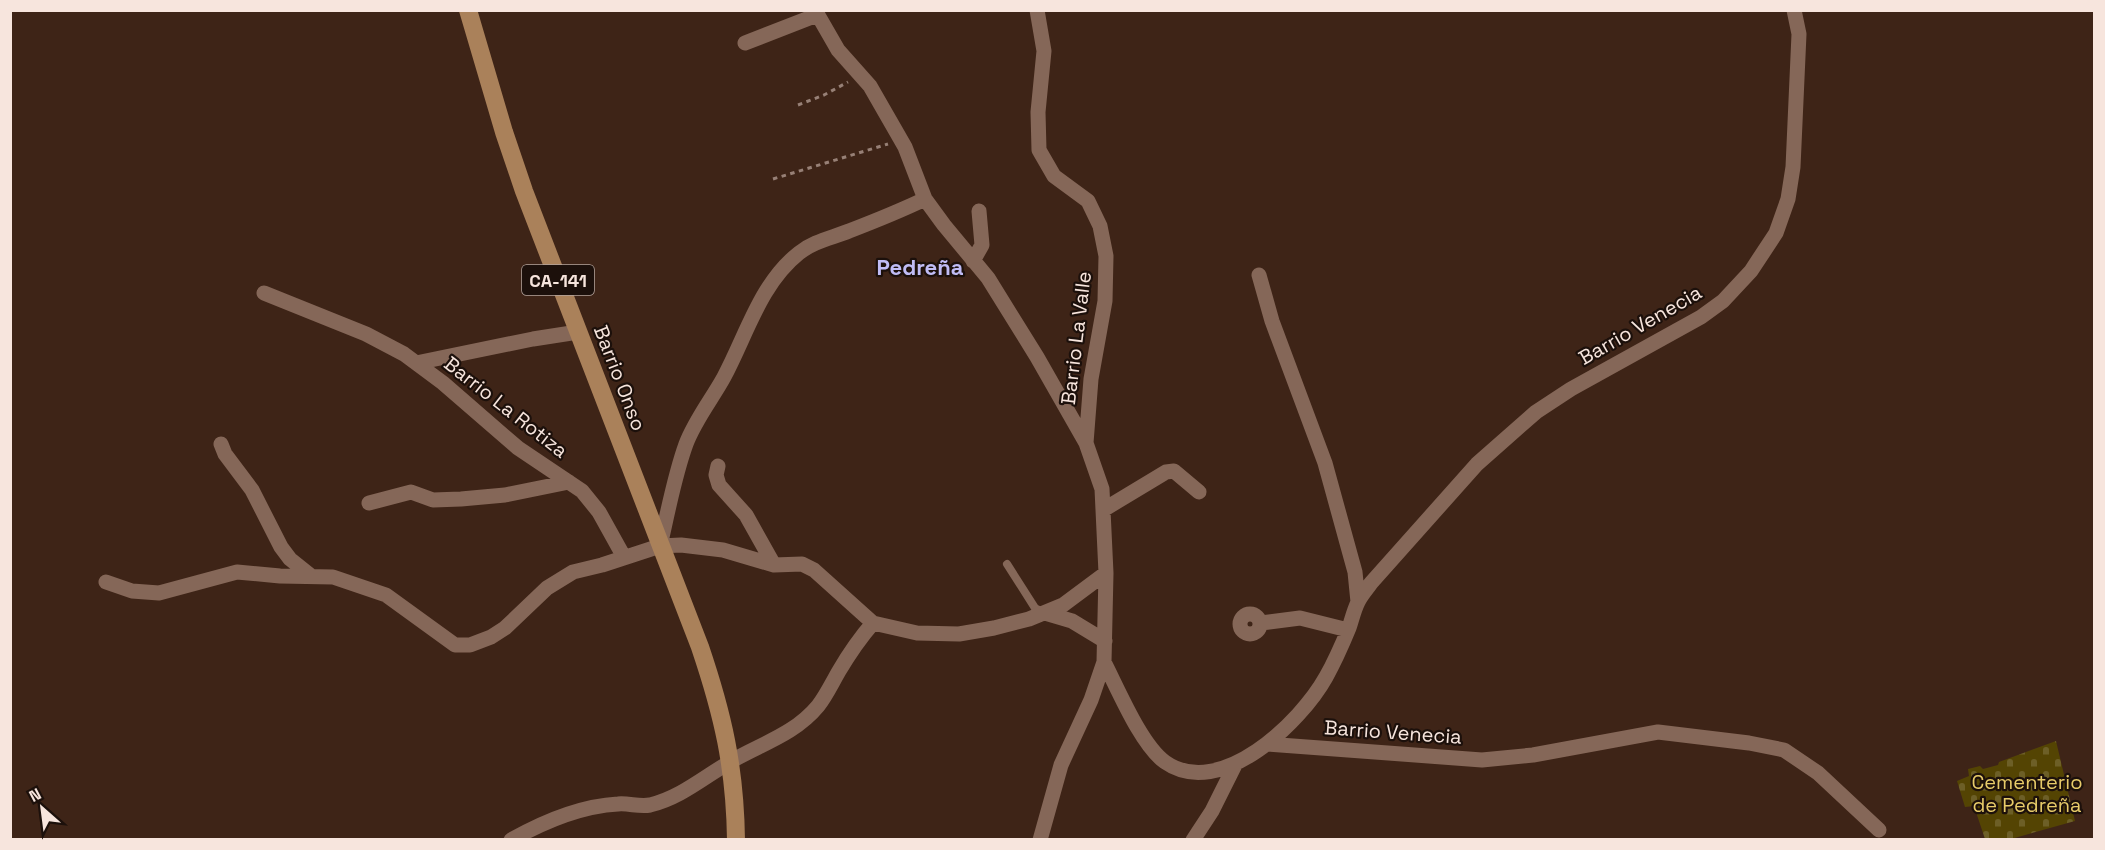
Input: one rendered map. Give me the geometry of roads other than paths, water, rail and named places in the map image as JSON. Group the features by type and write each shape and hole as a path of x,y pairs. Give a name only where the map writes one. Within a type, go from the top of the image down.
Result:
{"main road":[{"name":"Barrio Onso","path":"468,10 518,171 700,647 717,698 731,761"},
{"name":"CA-141","path":"731,761 736,840"}],"street":[{"name":"Barrio La Valle","path":"1037,10 1044,51 1038,112 1039,150 1054,176 1088,201 1100,226 1106,256 1105,301 1091,379 1086,443"},
{"name":"Barrio Venecia","path":"1104,662 1140,731 1163,761 1174,768 1193,772 1218,771 1246,759 1268,744 1296,717 1324,680 1348,630 1358,602 1371,583 1447,496 1501,441 1536,412 1571,389 1701,316 1723,301 1751,271 1776,233 1788,199 1793,167 1799,34 1794,10"},
{"path":"745,43 816,13 838,50 870,86 901,140 925,199 988,279 1037,357 1086,443 1102,489 1106,573 1104,662 1091,700 1061,765 1040,840"},
{"path":"660,546 687,442 724,376 745,329 771,284 786,265 801,252 820,241 925,199"},
{"path":"973,261 982,245 979,211"},
{"name":"Barrio Venecia","path":"1259,275 1272,321 1325,463 1355,572 1358,602"},
{"name":"Barrio La Rotiza","path":"264,293 366,334 404,354 443,383 518,448 582,490 599,512 624,557"},
{"name":"Barrio La Rotiza","path":"416,363 578,332"},
{"path":"221,444 225,454 252,490 281,547 290,559 310,575"},
{"path":"718,466 716,475 720,484 746,515 774,565"},
{"path":"1103,510 1166,472 1174,471 1199,492"},
{"name":"Barrio La Rotiza","path":"369,503 411,492 433,500 452,499 505,495 569,482"},
{"path":"106,582 132,591 159,593 237,572 333,577 386,595 454,645 470,645 491,637 505,628 547,588 573,572 660,546 681,545 723,550 774,565 802,564 814,570 873,622 917,633 959,634 1029,619 1063,605 1106,573"},
{"path":"1045,613 1072,621 1105,640"},
{"path":"1261,623 1300,618 1348,630"},
{"path":"511,840 552,820 584,809 619,804 648,806 669,798 701,782 731,761 768,744 800,725 819,705 849,654 873,622"},
{"name":"Barrio Venecia","path":"1268,744 1482,760 1533,755 1658,732 1749,743 1784,750 1818,773 1878,830"},
{"path":"1193,840 1212,811 1236,763"}],"lane":[{"path":"1007,564 1035,608 1045,613"}],"district":[{"name":"Pedreña","path":"920,267"}],"park label":[{"name":"Cementerio de Pedreña","path":"2027,794"}]}
